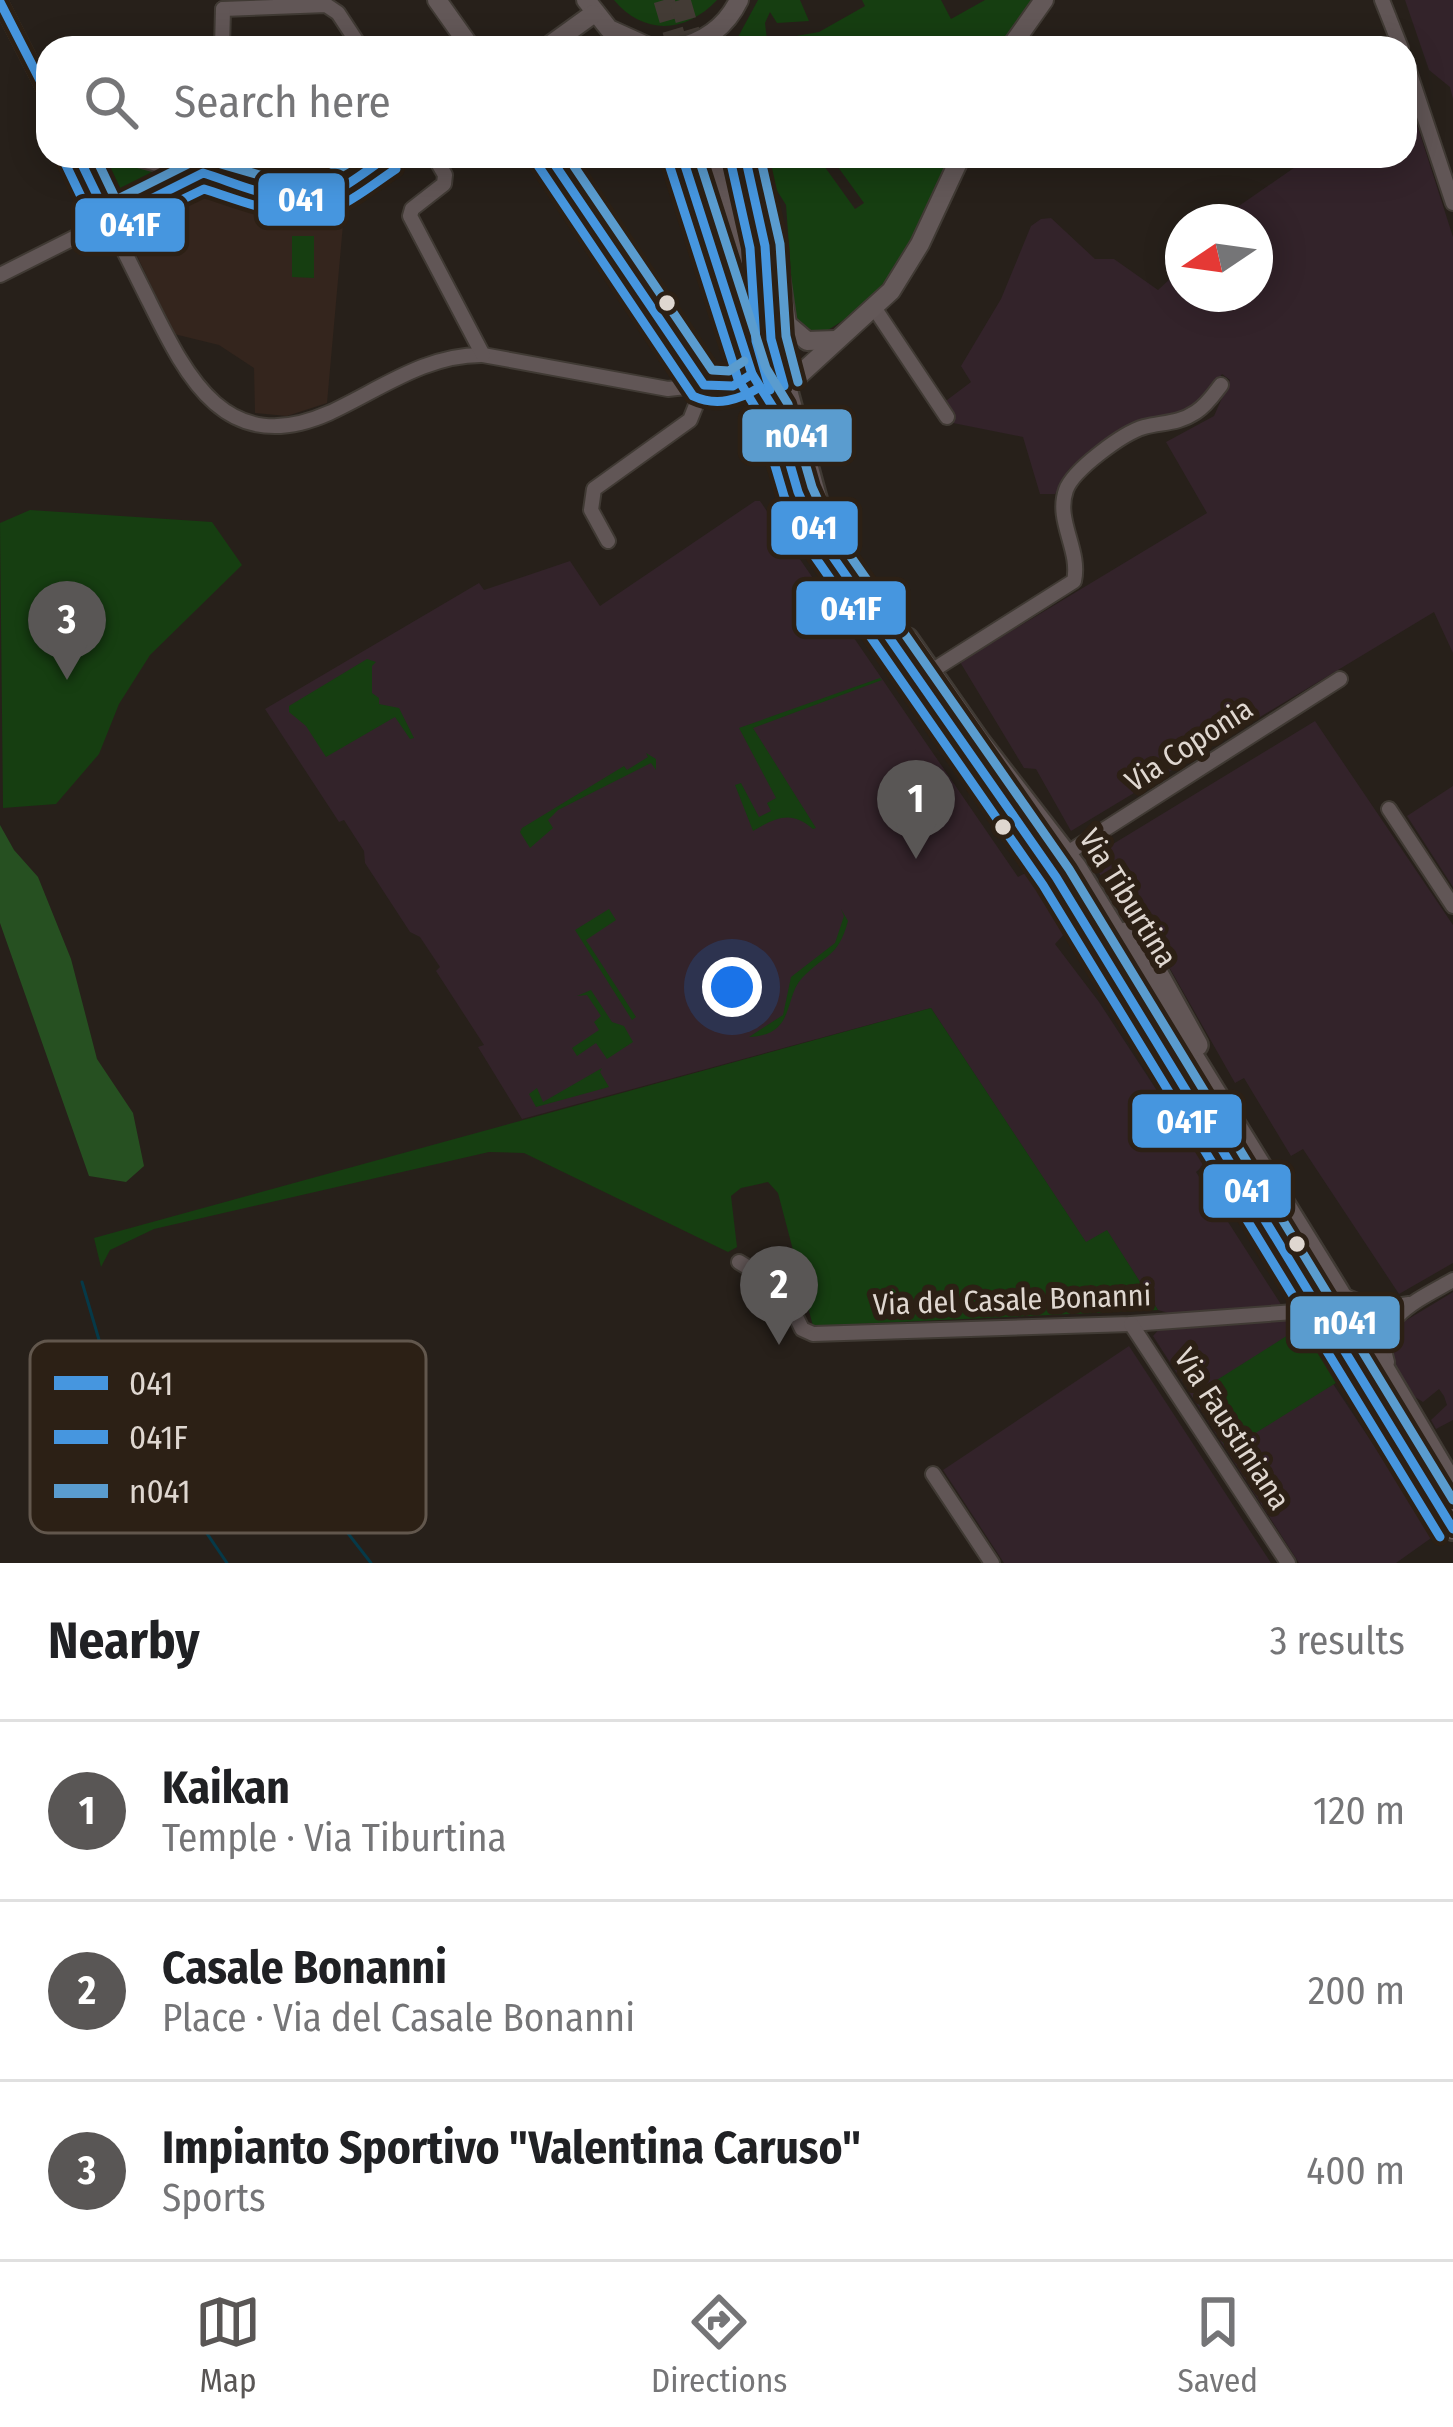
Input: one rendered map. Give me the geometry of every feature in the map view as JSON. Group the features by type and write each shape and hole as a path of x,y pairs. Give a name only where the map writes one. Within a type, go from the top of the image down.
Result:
{"main road":[{"name":"Via Tiburtina","path":"711,168 779,399 824,518 930,672 1066,854 1107,941 1453,1529"},
{"name":"Via Tiburtina","path":"726,168 771,339 794,481 817,534 1107,941"},
{"path":"1107,941 1131,933 1141,942 1189,1025 1209,1086 1453,1486"}],"street":[{"path":"437,0 462,36"},
{"path":"721,36 739,0"},
{"path":"1018,36 1044,0"},
{"path":"1382,0 1396,36"},
{"path":"0,2 36,72"},
{"path":"221,36 220,4 326,4 353,36"},
{"path":"559,36 590,7 609,29 623,36"},
{"path":"1417,94 1453,203"},
{"path":"84,168 187,375 218,406 249,424 298,424 432,363 483,355 668,389 733,386 752,374"},
{"path":"181,168 274,195 313,199 330,194 370,168"},
{"path":"0,274 206,168"},
{"path":"441,168 445,184 412,209 411,219 483,355"},
{"path":"557,168 704,385"},
{"name":"Via Tiburtina","path":"686,168 752,374 779,399"},
{"name":"Via Tiburtina","path":"747,168 766,253 771,339"},
{"path":"779,399 836,340 875,309 911,261 955,168"},
{"path":"749,177 772,220 787,324 807,341 836,340"},
{"path":"875,309 947,418"},
{"path":"608,541 591,510 595,489 690,420 704,385"},
{"path":"930,672 1074,581 1063,504 1066,487 1076,472 1137,430 1173,424 1200,410 1221,385"},
{"name":"Via Coponia","path":"1066,854 1340,679"},
{"path":"1389,808 1453,906"},
{"name":"Via del Casale Bonanni","path":"739,1262 782,1288 802,1329 813,1334 1131,1324 1322,1310"},
{"path":"1405,1405 1383,1343 1391,1324 1414,1303 1453,1280"},
{"path":"1337,1290 1371,1308 1414,1303"},
{"name":"Via Faustiniana","path":"1131,1324 1288,1563"},
{"path":"933,1474 992,1563"}],"shaded area":[{"path":"1405,0 1453,0 1453,99 1450,87 1429,70"},
{"path":"1417,124 1453,237 1453,653 1434,612 1071,831 1036,769 1024,768 960,662 1207,513 1166,442 1214,416 1230,380 1222,374 1200,405 1168,419 1135,423 1110,439 1069,469 1055,494 1040,494 1023,437 953,423 943,403 971,382 961,366 1001,299 1031,226 1041,219 1051,218 1095,259 1114,259 1158,290 1165,284 1165,312 1273,312 1273,204 1242,204 1294,168 1417,168"},
{"path":"205,184 328,206 346,191 327,403 287,416 255,413 254,368 219,345 174,334 122,224"},
{"path":"760,501 1018,877 1031,870 1063,919 1066,932 1055,944 1099,1002 1205,1164 1196,1172 1282,1306 1172,1314 1158,1310 1107,1231 1086,1243 931,1008 522,1119 478,1047 484,1045 436,971 440,967 420,937 410,932 365,863 364,851 344,820 339,822 265,709 479,583 484,590 570,561 600,606"},
{"path":"1315,721 1453,925 1453,1263 1399,1294 1303,1149 1291,1156 1244,1078 1235,1083 1139,914 1123,912 1090,858"},
{"path":"1453,786 1453,887 1407,816"},
{"path":"1453,1292 1453,1420 1436,1429 1431,1420 1447,1405 1444,1396 1439,1389 1423,1402 1415,1397 1391,1358 1390,1342 1393,1330"},
{"path":"1288,1316 1434,1536 1396,1563 1299,1563 1153,1336 1161,1327"},
{"path":"1129,1346 1271,1563 1004,1563 943,1470"}],"green space":[{"path":"614,0 717,0 692,19 665,26 638,20"},
{"path":"758,0 800,0 809,21 777,23 770,12 767,36 739,36"},
{"path":"862,0 941,0 951,19 985,0 1034,0 1009,36 796,36 819,32 865,6"},
{"path":"98,168 151,168 174,177 117,207"},
{"path":"766,168 826,168 855,209 864,203 839,168 946,168 916,233 886,280 847,318 822,333 807,330 794,316 786,205"},
{"path":"292,236 314,236 314,278 292,277"},
{"path":"30,510 212,522 242,565 150,655 119,704 99,754 56,804 3,808 0,523"},
{"path":"367,659 376,662 372,693 379,704 399,708 414,738 410,739 395,717 326,757 289,706"},
{"path":"880,678 753,728 816,828 784,818 753,831 735,785 741,783 759,817 771,811 767,803 776,798 739,728"},
{"path":"646,753 656,759 656,770 651,763 558,810 548,820 553,828 530,848 522,828 624,766 627,770 648,757"},
{"path":"0,825 38,877 71,959 97,1059 133,1113 144,1166 126,1182 89,1176 0,923"},
{"path":"609,909 616,920 586,940 636,1017 632,1020 575,930"},
{"path":"841,909 848,921 835,949 796,986 781,1023 764,1035 749,1037 783,1015 791,977 835,943 844,916"},
{"path":"591,990 612,1022 624,1026 633,1042 607,1059 596,1043 577,1056 572,1048 599,1030 594,1022 601,1016 587,995 577,996"},
{"path":"931,1008 1086,1242 1107,1230 1158,1310 813,1326 778,1193 768,1182 741,1188 731,1196 737,1247 728,1252 524,1153 489,1152 154,1229 110,1250 101,1267 94,1238"},
{"path":"602,1068 609,1087 536,1107 529,1094 537,1088 543,1102"},
{"path":"1304,1325 1339,1381 1228,1450 1193,1395"}],"waterway":[{"path":"82,1282 99,1341"},
{"path":"207,1533 227,1563"},
{"path":"348,1533 371,1563"}],"tunnel":[{"path":"664,0 674,36"},
{"path":"680,0 690,36"}],"transit line":[{"name":"041","path":"0,2 36,72"},
{"name":"041F","path":"67,168 96,228 109,235 204,189 268,209 318,213 349,201 396,169"},
{"name":"041","path":"84,168 109,220 203,173 268,194 301,199 339,189 370,168"},
{"name":"n041","path":"101,168 116,200 180,168"},
{"name":"n041","path":"235,168 312,184 340,168"},
{"name":"041F","path":"540,168 693,396 728,400 760,387"},
{"name":"041","path":"557,168 704,385 733,386 752,374"},
{"name":"n041","path":"575,168 712,370 729,371 744,361"},
{"name":"041F","path":"670,168 738,379 760,415 784,496 804,541 1043,885 1440,1537"},
{"name":"041","path":"686,168 752,374 774,409 798,492 817,534 1056,877 1453,1529"},
{"name":"n041","path":"702,168 766,368 788,404 812,487 830,527 1069,869 1453,1500"},
{"name":"041F","path":"732,168 750,248 756,341 770,390"},
{"name":"041","path":"748,168 765,246 771,339 784,386"},
{"name":"n041","path":"763,168 780,244 786,336 798,382"}],"place":[{"name":"Impianto Sportivo \"Valentina Caruso\"","path":"67,680"},
{"name":"Kaikan","path":"916,859"},
{"name":"Casale Bonanni","path":"779,1345"}]}
